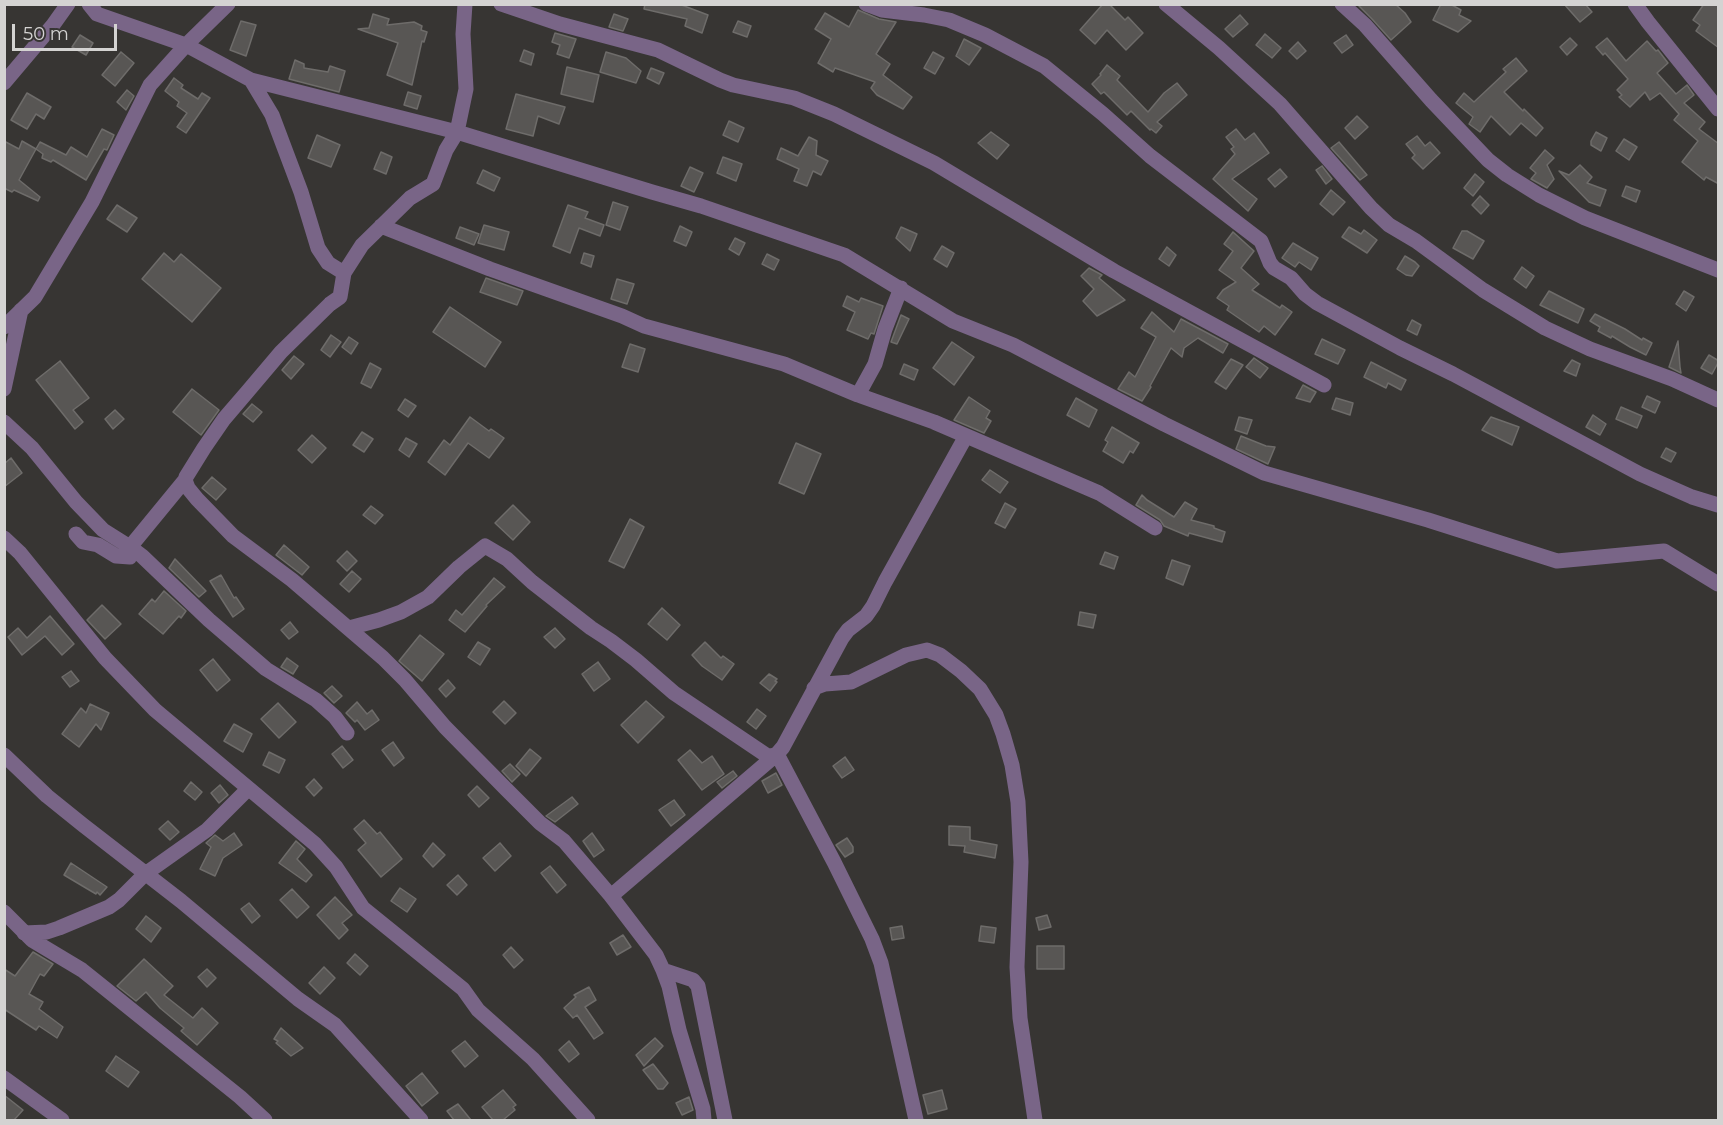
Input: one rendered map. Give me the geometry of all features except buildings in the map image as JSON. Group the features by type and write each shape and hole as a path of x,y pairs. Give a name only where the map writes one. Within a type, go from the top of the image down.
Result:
{"street":[{"path":"4,83 68,4"},
{"path":"89,4 97,14 186,45 251,80 457,132 701,206 829,249 844,255 901,288 953,321 1013,345 1264,473 1428,520 1557,561 1664,550 1719,584"},
{"path":"4,327 35,297 92,202 150,85 186,45 228,4"},
{"path":"76,534 83,542 98,545 117,556 130,557 130,547 185,480 210,438 281,352 340,297 344,273 362,245 410,198 434,184 446,150 457,132 466,89 463,34 465,4"},
{"path":"501,4 560,24 658,50 726,82 794,98 834,114 934,163 1114,271 1324,385"},
{"path":"866,4 882,10 949,20 985,35 1044,66 1150,156 1261,241 1274,268 1291,278 1305,294 1317,303 1640,474 1692,497 1719,505"},
{"path":"1166,4 1219,48 1280,105 1371,208 1389,225 1426,248 1483,290 1545,328 1590,349 1671,379 1719,400"},
{"path":"1342,4 1371,32 1488,160 1507,175 1539,195 1585,218 1719,270"},
{"path":"1635,4 1719,108"},
{"path":"251,80 272,115 301,192 318,248 328,263 344,273"},
{"path":"381,226 644,326 784,364 858,395 934,422 1099,494 1155,528"},
{"path":"858,395 874,364 901,288"},
{"path":"4,389 21,310"},
{"path":"4,422 32,447 91,519 103,530 142,556 209,620 266,669 322,705 335,717 346,733"},
{"path":"611,896 783,747 842,638 848,630 866,616 873,606 966,436"},
{"path":"185,480 197,499 233,536 292,580 349,628 405,680 445,727 506,789 540,822 564,841 611,896 656,955 663,970 703,1109 704,1120"},
{"path":"4,538 20,553 105,658 155,710 315,844 336,867 363,908 463,989 478,1010 533,1059 588,1120"},
{"path":"349,628 401,612 428,597 485,546 507,560 591,628 636,660 674,693 766,755 777,754"},
{"path":"814,688 825,684 851,682 906,655 927,650 940,655 980,688 996,715 1004,734 1012,765 1018,802 1021,862 1017,967 1020,1018 1035,1120"},
{"path":"777,754 872,939 880,963 916,1120"},
{"path":"4,755 47,796 291,993 335,1025 421,1120"},
{"path":"24,933 47,932 109,907 145,874 198,838 248,789"},
{"path":"4,912 24,933 97,982 240,1097 265,1120"},
{"path":"663,970 693,980 698,987 724,1120"},
{"path":"4,1078 62,1120"}]}
